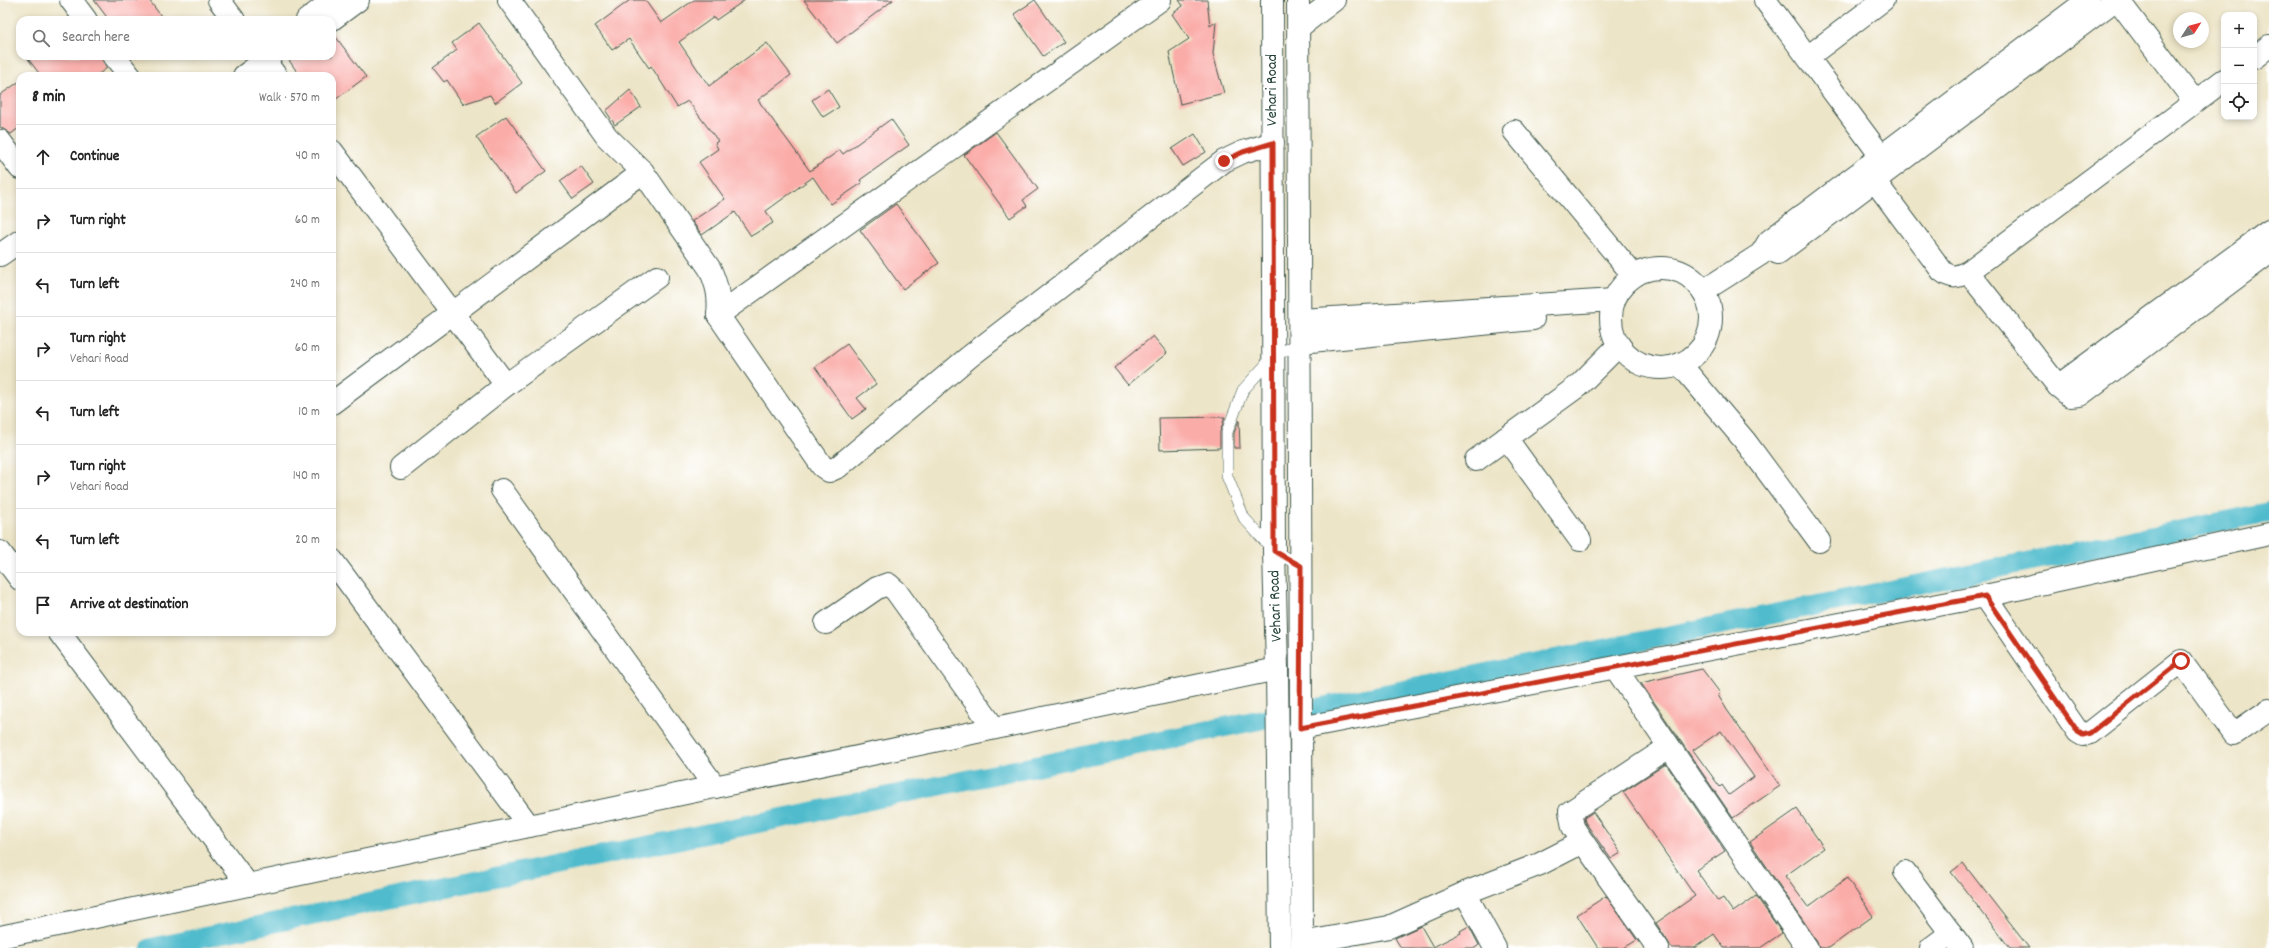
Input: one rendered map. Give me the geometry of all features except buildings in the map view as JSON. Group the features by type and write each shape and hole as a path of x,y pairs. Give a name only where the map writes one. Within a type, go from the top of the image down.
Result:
{"street":[{"path":"71,0 83,16"},
{"path":"218,0 231,16"},
{"path":"313,16 333,0"},
{"path":"336,16 358,0"},
{"path":"509,0 607,137 643,172 710,269 718,292 718,315 822,466 829,471 838,467 970,357 1224,161 1243,152 1273,143"},
{"path":"718,315 1160,0"},
{"name":"Vehari Road","path":"1272,0 1274,551 1278,671 1280,948"},
{"name":"Vehari Road","path":"1298,0 1301,320 1300,728 1302,946"},
{"path":"1298,27 1334,0"},
{"path":"1765,0 1809,56 1873,168 1942,271 1949,277 1957,277 1968,272 2221,82"},
{"path":"1809,56 1883,0"},
{"path":"1873,168 2088,0"},
{"path":"1703,291 1761,254 1768,241 2116,0 2195,102"},
{"path":"2257,56 2269,46"},
{"path":"117,60 127,72"},
{"path":"251,72 268,62"},
{"path":"1514,131 1634,276"},
{"path":"0,141 16,163"},
{"path":"336,156 506,385"},
{"path":"336,400 643,172"},
{"path":"2058,386 2269,231"},
{"path":"0,255 16,244"},
{"path":"1968,272 2058,386 2070,396 2080,395 2269,253"},
{"path":"1664,268 1679,271 1693,279 1703,291 1710,313 1711,324 1706,341 1695,355 1680,364 1664,368 1647,366 1631,358 1619,345 1613,330 1613,305 1622,286 1634,276 1648,269 1664,268"},
{"path":"402,468 506,385 658,277"},
{"path":"1301,320 1613,305"},
{"path":"1301,342 1613,305"},
{"path":"1476,460 1578,386 1619,345"},
{"path":"1680,364 1746,442 1819,541"},
{"path":"1506,438 1580,540"},
{"path":"502,490 714,787"},
{"path":"1300,728 1616,669 1985,596 2269,534"},
{"path":"0,552 16,574"},
{"path":"336,565 529,826"},
{"path":"826,623 877,588 888,584 896,591 994,728"},
{"path":"1985,596 2078,732 2083,735 2090,733 2181,661 2234,734 2269,710"},
{"path":"62,636 248,885"},
{"path":"1616,669 1807,948"},
{"path":"0,937 994,728 1278,671"},
{"path":"1658,948 1573,827 1570,812 1669,747"},
{"path":"1302,946 1389,927 1465,893 1540,864 1583,842"},
{"path":"1905,872 1957,940 1931,948"},
{"path":"1465,893 1495,948"}],"lane":[{"path":"1301,342 1273,357 1243,390 1227,432 1227,476 1244,518 1274,551 1301,566"}],"waterway":[{"path":"151,948 2269,512"}],"route":[{"path":"1224,161 1243,152 1273,143 1274,551 1301,566 1300,728 1616,669 1985,596 2078,732 2083,735 2090,733 2181,661"}]}
